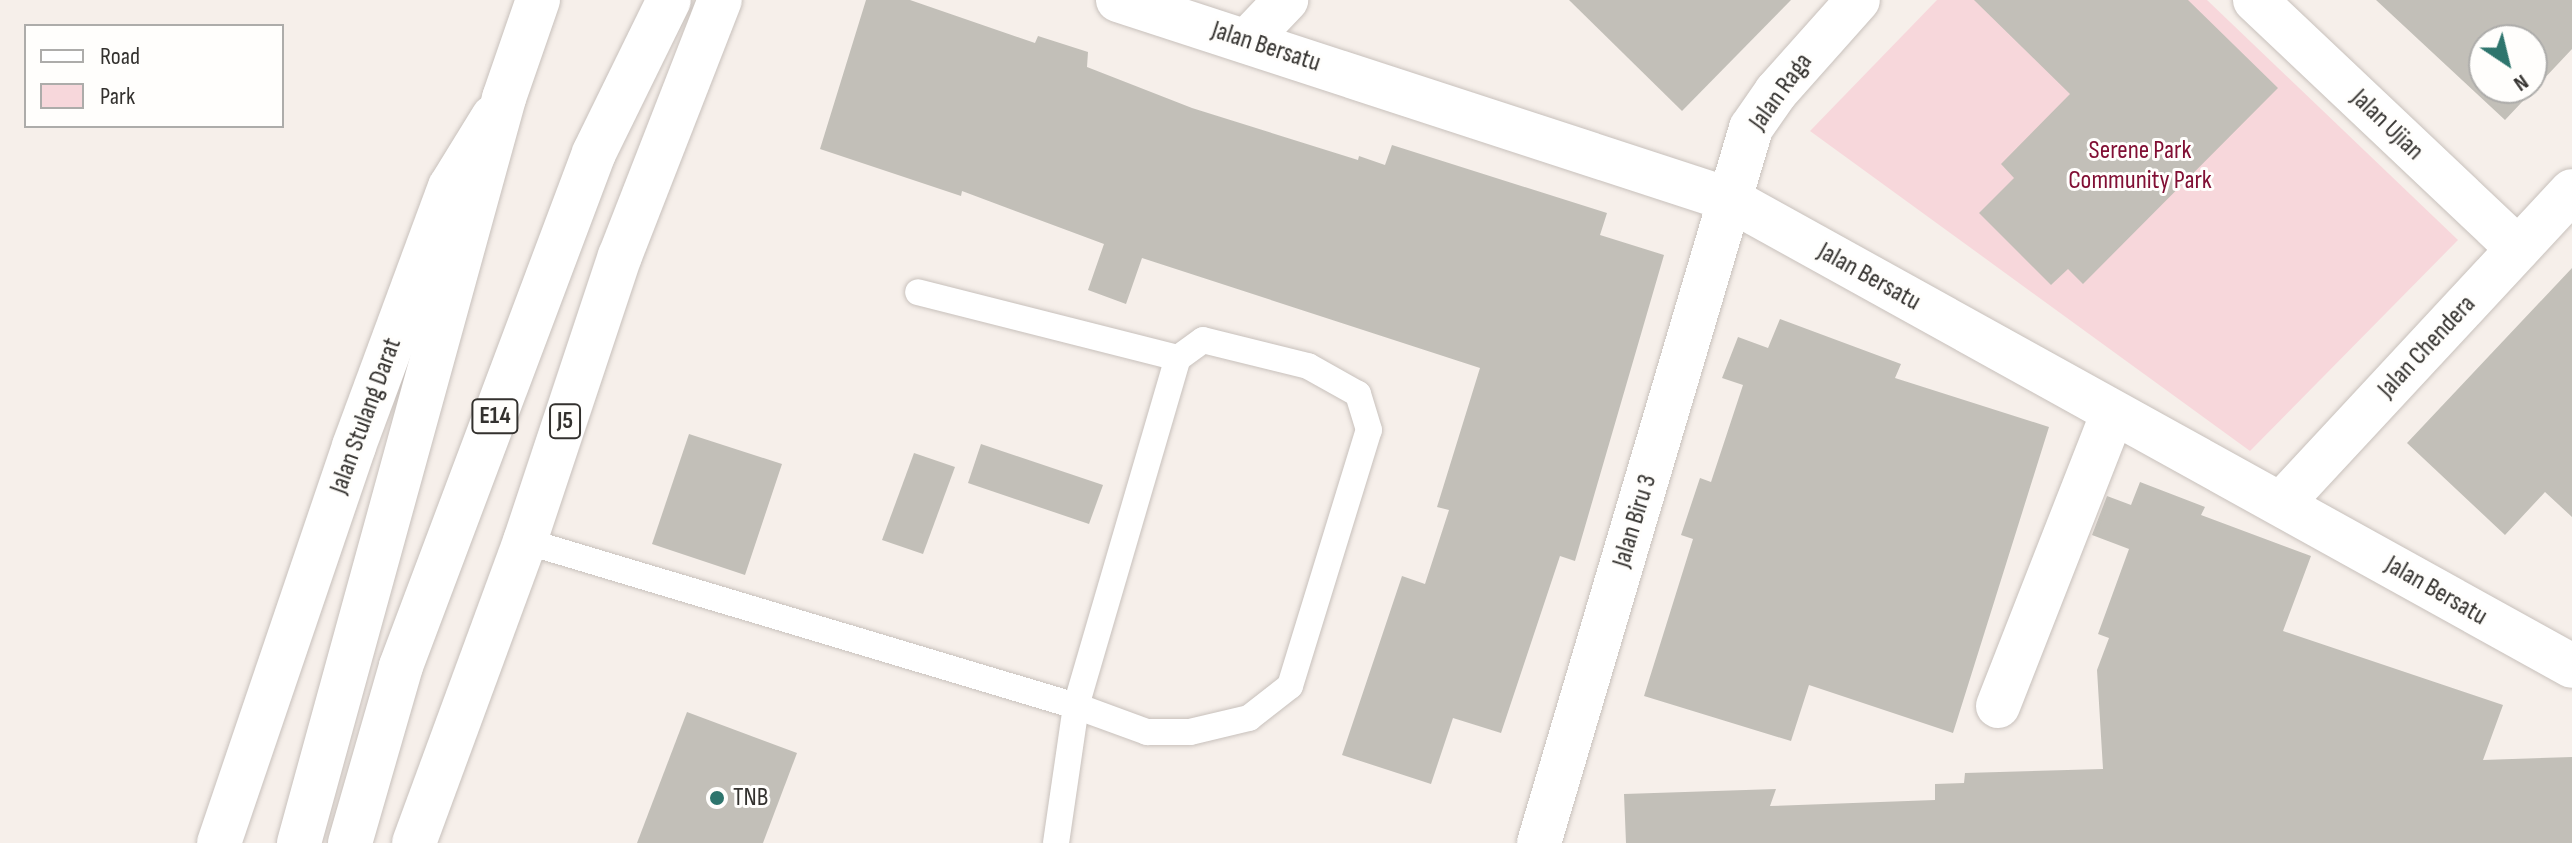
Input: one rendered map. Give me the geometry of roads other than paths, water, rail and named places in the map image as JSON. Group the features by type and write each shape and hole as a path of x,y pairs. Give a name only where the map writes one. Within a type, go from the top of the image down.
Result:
{"main road":[{"name":"Jalan Stulang Darat","path":"219,843 354,446 450,187 504,98 538,0"},
{"name":"E14","path":"350,843 401,666 583,183 669,0"},
{"name":"J5","path":"414,843 525,541 620,256 720,0"},
{"name":"Jalan Bersatu","path":"1118,0 1731,200 2572,666"},
{"path":"1247,41 1286,0"},
{"name":"Jalan Raga","path":"1731,200 1751,128 1793,72 1858,0"},
{"name":"Jalan Ujian","path":"2255,0 2518,249"},
{"path":"299,843 504,98"},
{"name":"Jalan Chendera","path":"2281,504 2572,191"},
{"name":"Jalan Biru 3","path":"1539,843 1731,200"},
{"path":"1998,706 2113,413"}],"lane":[{"path":"918,292 1178,358"},
{"path":"525,541 1076,706 1147,732 1190,732 1249,718 1290,686 1369,430 1358,394 1308,366 1203,340 1178,358 1076,706 1056,843"}],"place":[{"name":"TNB","path":"717,798"}],"park label":[{"name":"Serene Park Community Park","path":"2140,166"}]}
